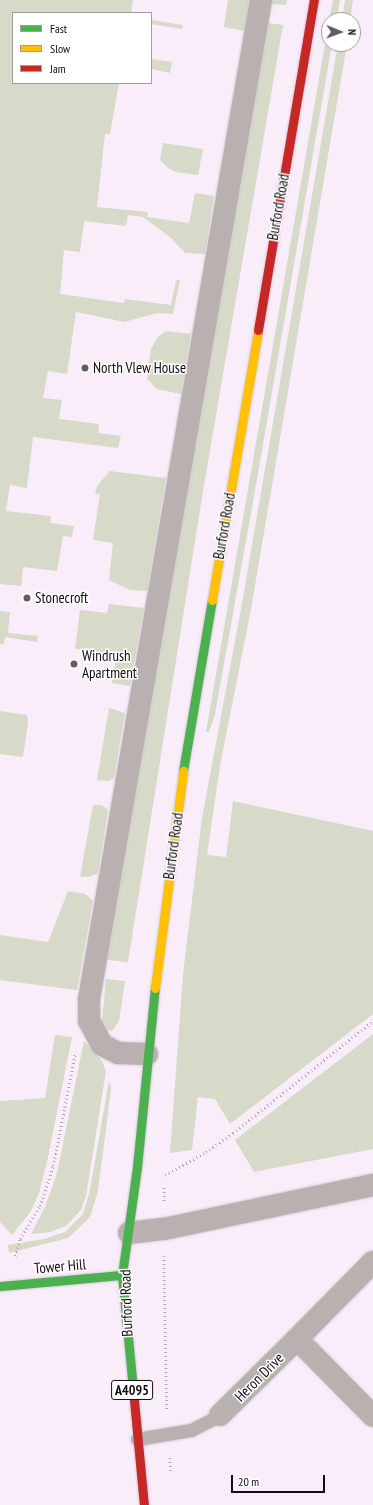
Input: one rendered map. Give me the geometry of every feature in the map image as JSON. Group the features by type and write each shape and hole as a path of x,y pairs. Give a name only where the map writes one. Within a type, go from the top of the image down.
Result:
{"main road":[{"name":"Burford Road","path":"144,1505 122,1275 129,1233 147,1054 185,758 314,0"},
{"name":"Tower Hill","path":"4,1286 122,1275"}],"street":[{"path":"147,1054 109,1051 102,1045 89,1020 89,999 261,0"},
{"path":"129,1233 164,1229 373,1184"},
{"name":"Heron Drive","path":"220,1415 373,1262"},
{"path":"297,1339 373,1416"}],"lane":[{"path":"137,1439 191,1430 220,1415"}],"path":[{"path":"4,1286 20,1239 36,1214 50,1177 78,1038 89,1020"},
{"path":"164,1175 206,1152 233,1133 373,1021"}],"green space":[{"path":"0,0 133,0 131,12 12,12 12,84 119,84 110,134 105,134 97,207 148,212 147,217 189,223 195,193 214,196 205,254 185,253 170,237 143,217 128,215 126,226 84,221 80,252 64,250 60,294 124,303 125,299 171,305 176,280 180,280 173,314 157,313 125,322 76,312 67,374 48,371 43,398 62,400 59,419 99,424 98,433 121,436 118,448 33,437 27,488 10,485 6,511 51,516 50,523 74,526 72,537 63,536 57,571 23,567 21,586 0,584"},
{"path":"228,0 250,0 245,31 224,27"},
{"path":"272,0 287,0 286,5 271,4"},
{"path":"333,0 340,0 338,12 331,12"},
{"path":"345,0 353,0 351,12 343,12"},
{"path":"152,20 183,25 182,29 152,24"},
{"path":"268,23 283,25 203,491 128,962 107,960 123,856"},
{"path":"324,52 331,52 215,714 209,732 206,732"},
{"path":"337,52 346,52 251,609 220,766 207,855 226,857 233,801 373,831 373,1014 230,1124 215,1099 198,1097 192,1150 170,1153 183,974 202,818 241,609"},
{"path":"152,59 172,62 170,73 152,69"},
{"path":"163,143 203,149 198,175 176,172 168,168 160,160"},
{"path":"166,331 191,334 181,394 157,389 147,379 151,349 158,337"},
{"path":"110,471 166,478 147,591 130,590 109,580 113,543 93,540 100,494 95,494 97,486"},
{"path":"109,604 144,608 130,686 112,683 117,655 75,649 80,610 107,613"},
{"path":"0,611 10,612 8,633 38,636 37,642 5,637 4,644 0,644"},
{"path":"109,708 125,713 114,778 109,781 97,780"},
{"path":"0,711 27,715 28,723 23,757 0,754"},
{"path":"93,805 102,805 108,810 98,873 89,877 80,877"},
{"path":"68,891 86,894 93,901 77,990 0,980 0,935 48,942"},
{"path":"106,979 125,981 119,1021 112,1031 106,1030 102,1022"},
{"path":"373,1034 373,1149 254,1172 235,1140"},
{"path":"55,1035 72,1037 47,1162 39,1193 31,1211 12,1235 0,1222 0,1101 45,1098"},
{"path":"84,1041 102,1061 106,1071 86,1196 81,1210 66,1226 50,1232 31,1234 45,1207 57,1173"},
{"path":"109,1080 111,1089 98,1191 90,1217 68,1238 9,1253 8,1245 44,1239 65,1232 83,1214 90,1190"}],"traffic: fast":[{"path":"183,771 212,600"},
{"path":"122,1275 137,1167 155,988"},
{"path":"0,1286 122,1275 134,1400"}],"traffic: slow":[{"path":"212,600 258,330"},
{"path":"155,988 183,771"}],"traffic: jam":[{"path":"258,330 314,0"},
{"path":"134,1400 144,1505"}],"place":[{"name":"North Vlew House","path":"85,368"},
{"name":"Stonecroft","path":"27,598"},
{"name":"Windrush Apartment","path":"74,664"}]}
